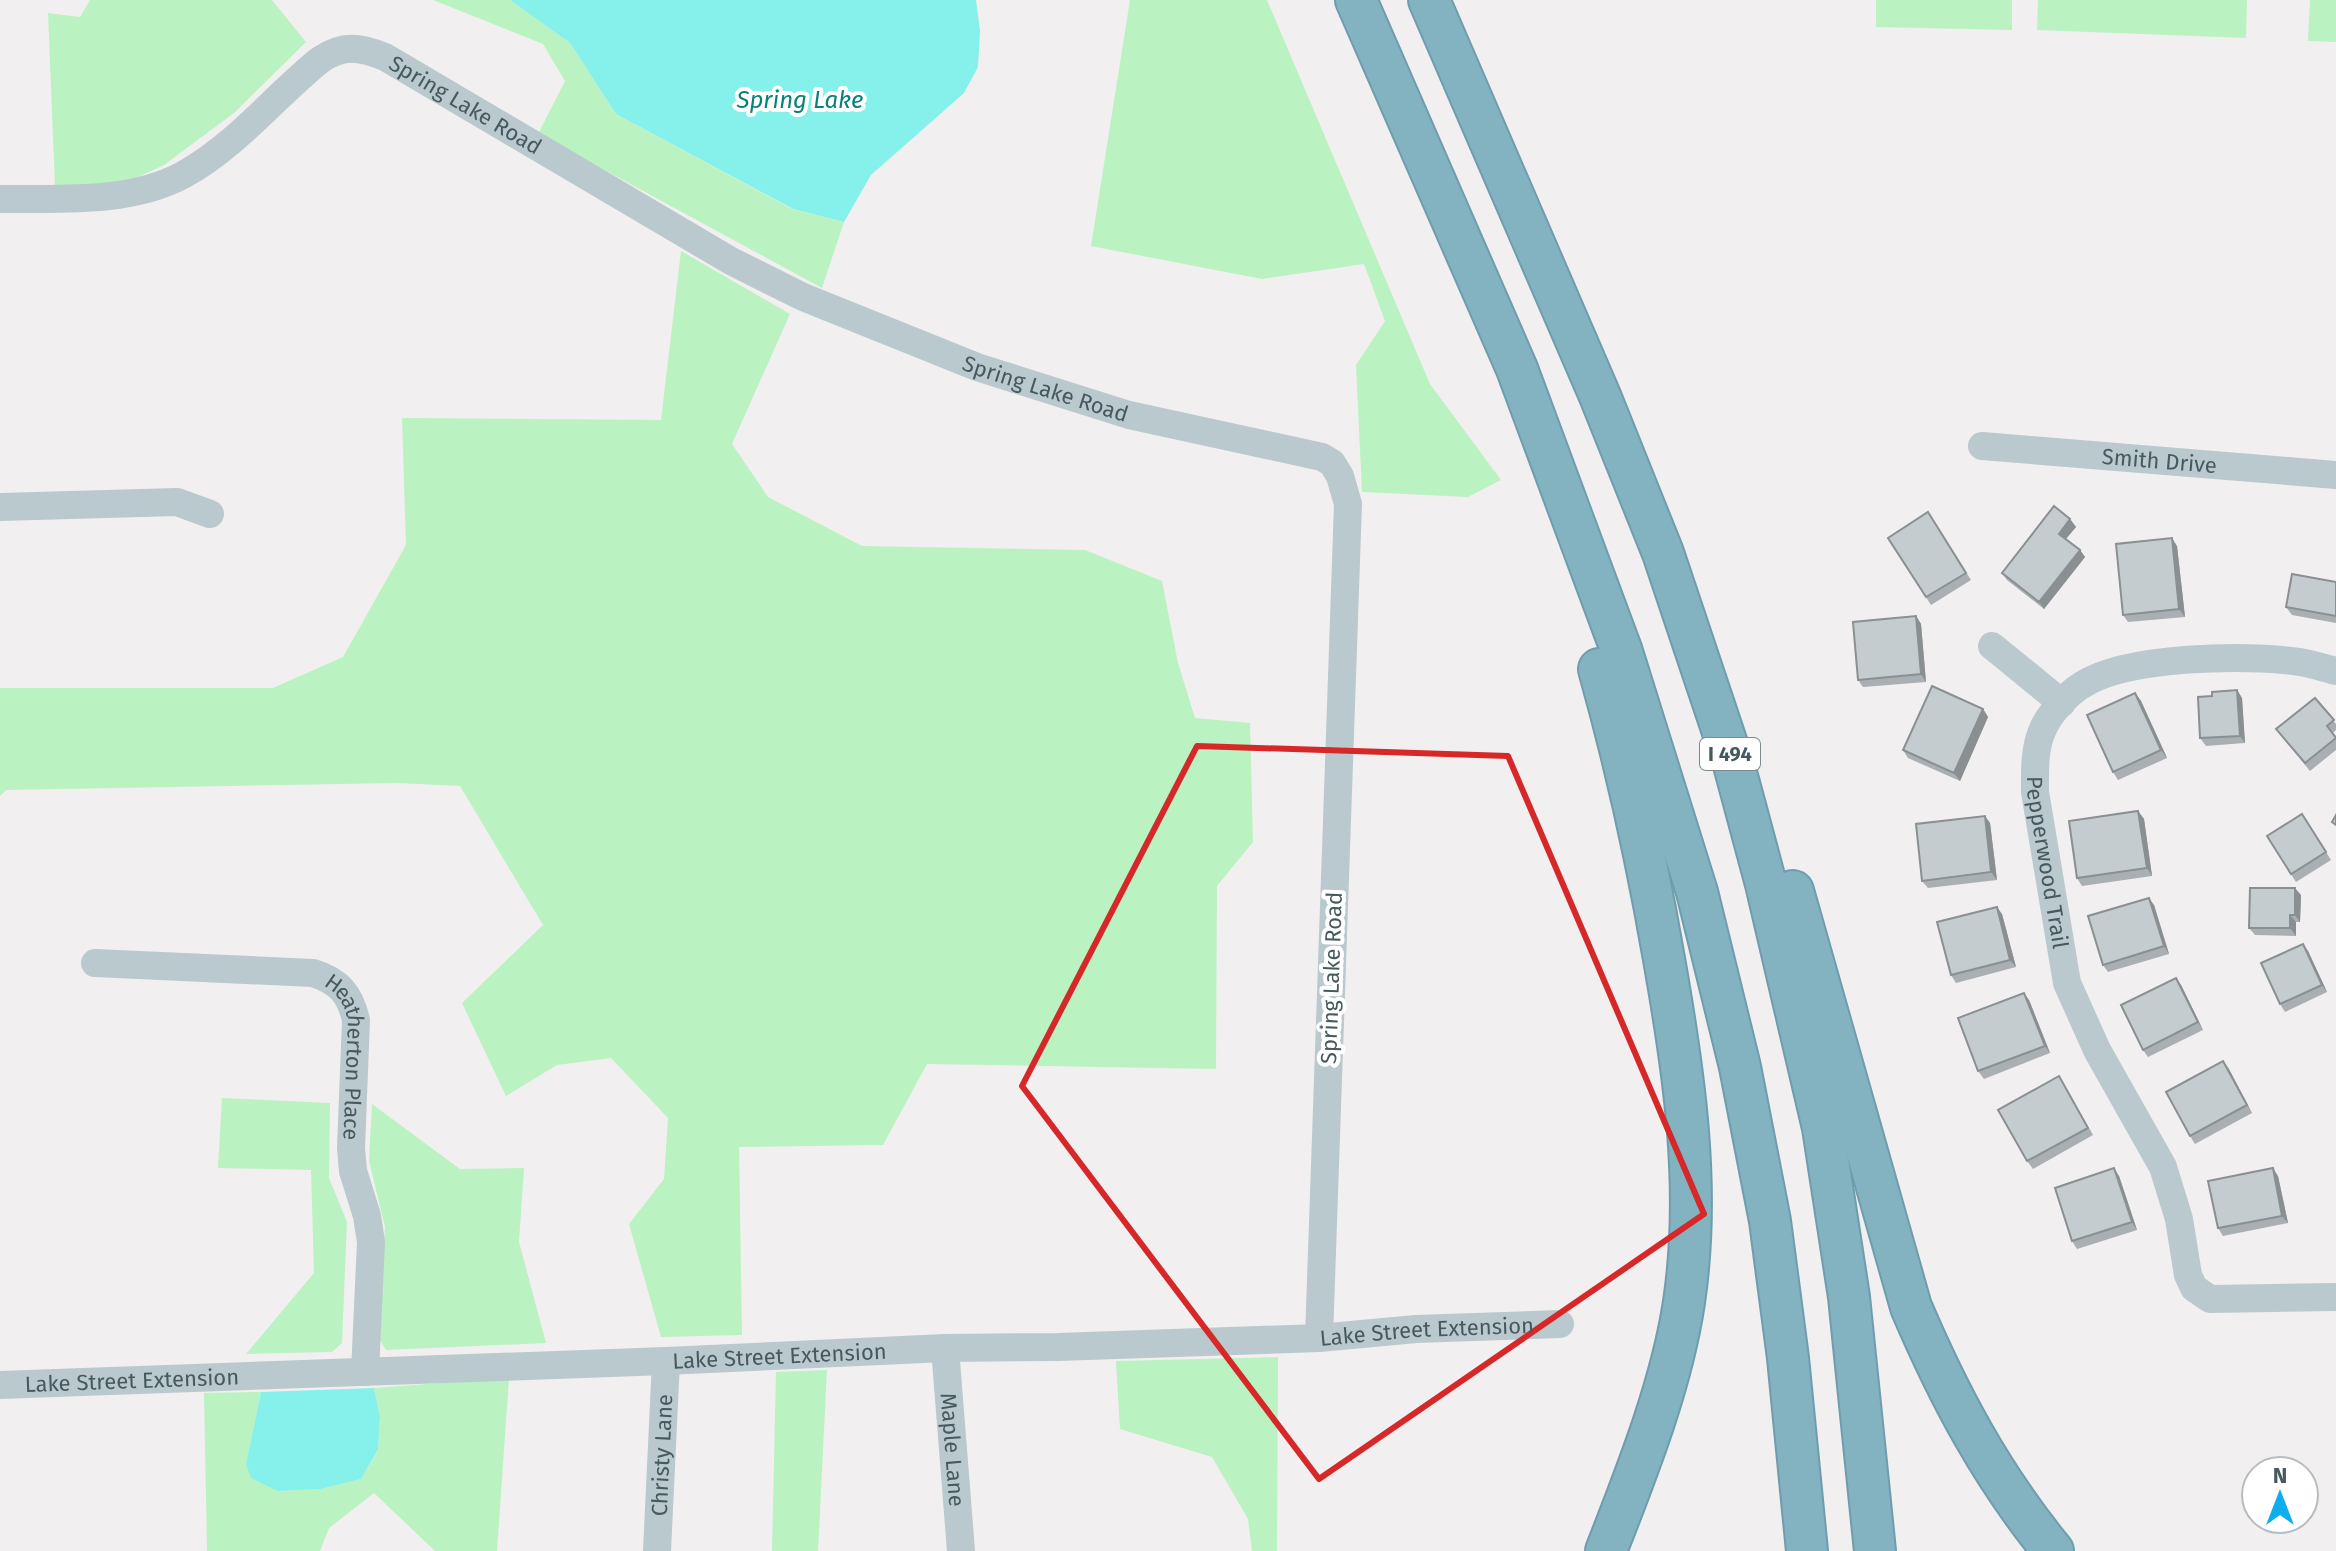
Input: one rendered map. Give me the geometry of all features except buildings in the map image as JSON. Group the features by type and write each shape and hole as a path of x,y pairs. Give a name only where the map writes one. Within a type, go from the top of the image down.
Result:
{"highway":[{"path":"1356,0 1517,369 1622,652 1697,892 1740,1067 1778,1271 1807,1551"},
{"name":"I 494","path":"1429,0 1600,396 1663,553 1748,815 1823,1128 1849,1297 1875,1551"},
{"path":"1575,524 1576,586 1643,841 1674,1010 1688,1118 1690,1179 1690,1240 1684,1304 1653,1421 1606,1551"},
{"path":"1693,638 1748,761 1787,872 1911,1307 1968,1429 2029,1522 2053,1551"}],"street":[{"name":"Spring Lake Road","path":"0,199 127,194 181,176 211,157 320,60 346,47 365,49 385,57 731,261 803,297 1009,378 1129,415 1292,449 1332,463 1346,489 1348,504 1319,1338"},
{"name":"Smith Drive","path":"1982,446 2336,475"},
{"path":"0,507 177,502 210,514"},
{"path":"1992,646 2062,703"},
{"name":"Pepperwood Trail","path":"2336,671 2301,662 2254,658 2206,659 2109,672 2082,685 2062,703 2042,731 2035,762 2035,792 2067,983 2097,1050 2163,1167 2179,1219 2188,1275 2194,1288 2210,1299 2336,1297"},
{"name":"Heatherton Place","path":"95,963 313,973 329,978 344,989 353,1004 356,1020 351,1148 353,1171 367,1216 371,1242 365,1372"},
{"name":"Lake Street Extension","path":"0,1385 945,1348 1319,1338 1416,1329 1560,1324"},
{"name":"Maple Lane","path":"945,1348 961,1551"},
{"name":"Christy Lane","path":"657,1551 666,1361"}],"highlighted area":[{"path":"1197,746 1508,756 1704,1214 1319,1479 1022,1086"}],"green space":[{"path":"90,0 272,0 306,42 234,113 164,165 138,177 112,183 55,186 48,13 80,17"},
{"path":"433,0 510,0 570,43 616,114 792,209 844,222 822,288 538,134 565,81 543,44"},
{"path":"1130,0 1267,0 1430,384 1501,480 1468,497 1362,492 1356,365 1385,321 1364,264 1262,279 1091,246"},
{"path":"1876,0 2012,0 2012,30 1876,27"},
{"path":"2038,0 2247,0 2246,38 2037,30"},
{"path":"2310,0 2336,0 2336,42 2308,41"},
{"path":"681,251 790,314 732,444 768,497 862,546 1085,550 1162,581 1178,663 1195,718 1250,723 1253,842 1217,886 1216,1069 927,1064 883,1145 739,1147 742,1335 661,1337 629,1224 664,1179 668,1118 611,1058 557,1065 506,1096 462,1003 543,925 460,786 398,783 6,790 0,796 0,688 273,688 343,657 406,545 402,418 661,420"},
{"path":"222,1098 330,1103 329,1178 347,1222 342,1343 332,1352 246,1354 314,1273 311,1170 218,1168"},
{"path":"372,1104 460,1169 524,1168 519,1242 546,1343 386,1350 379,1339 385,1227 369,1161"},
{"path":"1278,1357 1277,1551 1252,1551 1248,1519 1212,1457 1120,1429 1116,1361"},
{"path":"827,1370 818,1551 772,1551 776,1372"},
{"path":"509,1378 497,1551 435,1551 374,1493 329,1528 320,1551 207,1551 204,1393 261,1392 246,1464 278,1491 321,1489 361,1479 378,1451 380,1417 374,1388"}],"water":[{"name":"Spring Lake","path":"510,0 976,0 980,31 978,67 964,93 871,175 844,222 793,209 616,114 570,43"},
{"path":"374,1388 380,1417 378,1450 361,1479 321,1489 278,1491 251,1478 246,1464 261,1392"}]}
